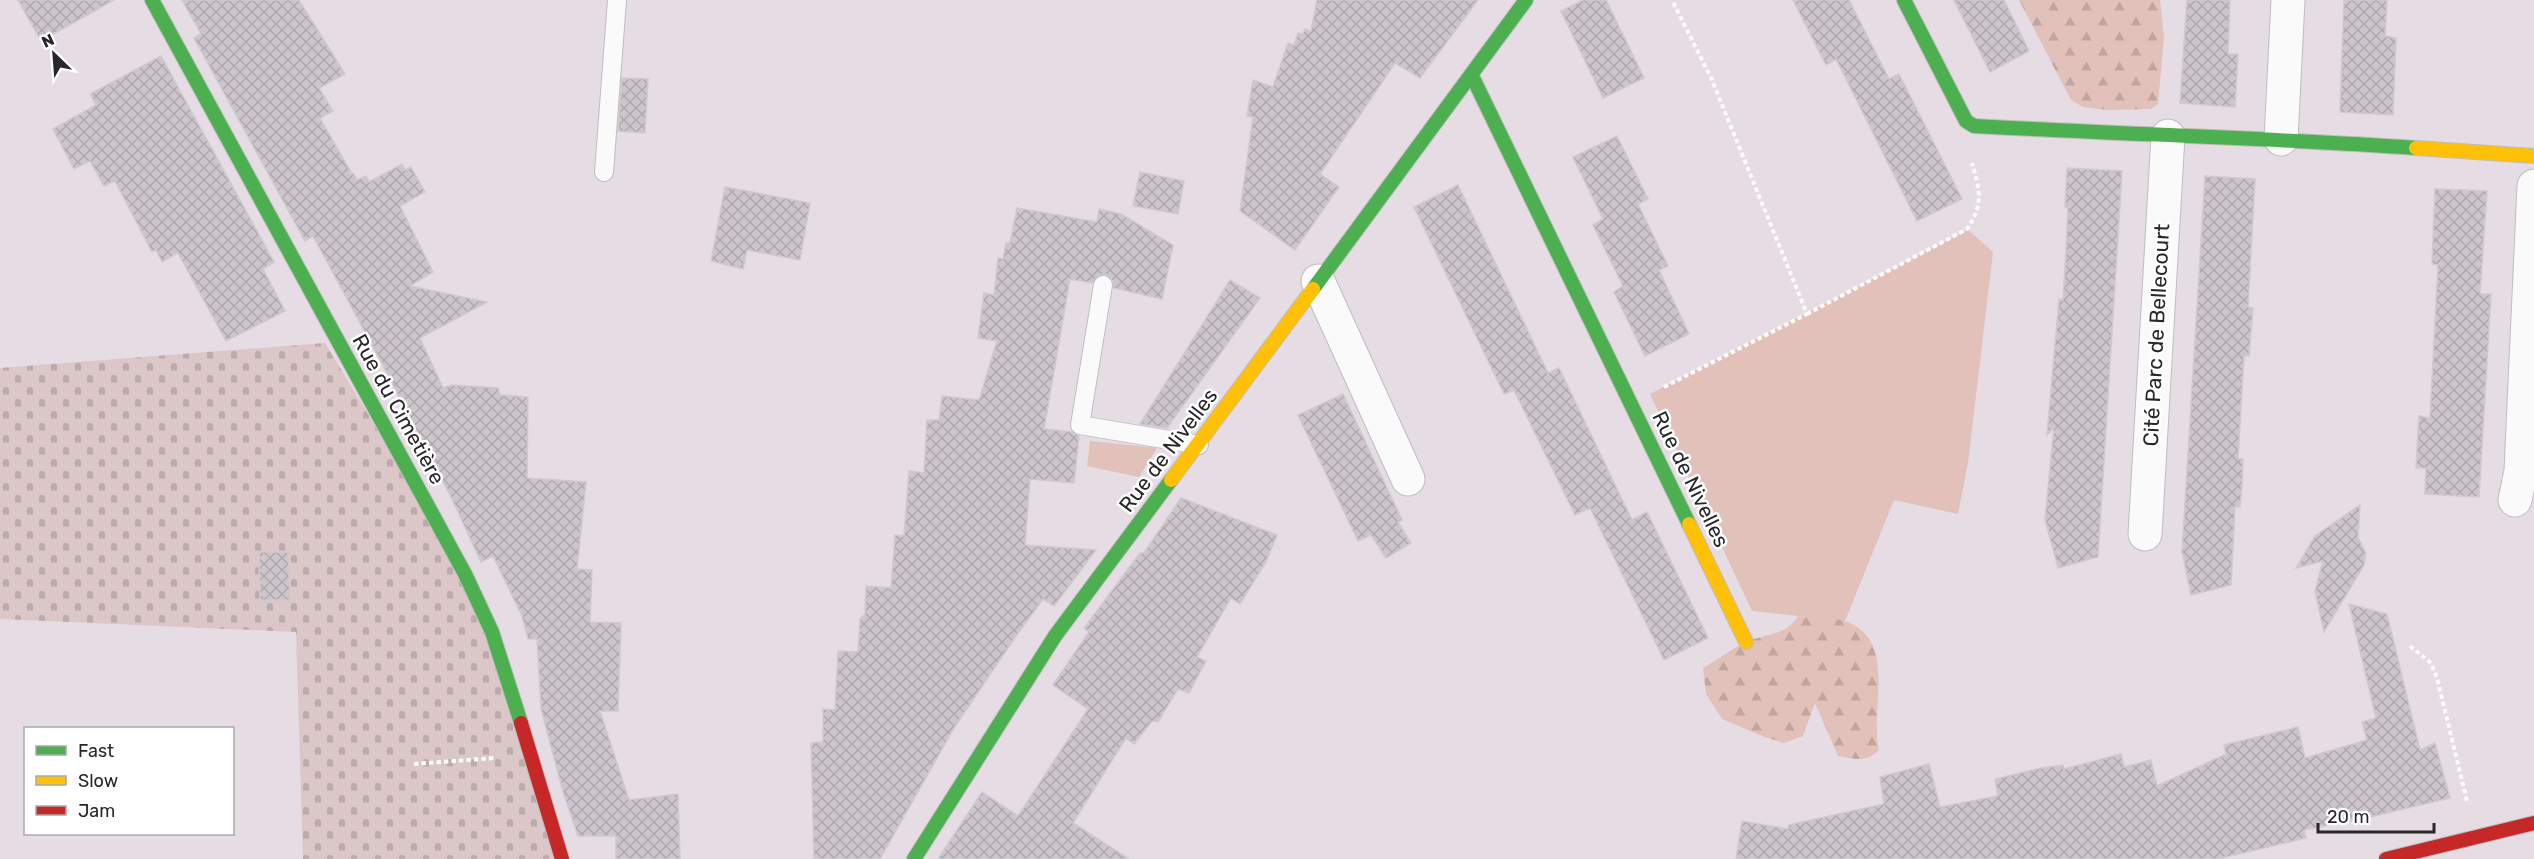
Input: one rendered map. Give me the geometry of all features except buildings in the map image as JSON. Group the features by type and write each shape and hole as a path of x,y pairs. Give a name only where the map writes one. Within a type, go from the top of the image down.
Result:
{"street":[{"name":"Rue du Cimetière","path":"152,0 465,574 492,632 562,859"},
{"name":"Rue de Nivelles","path":"914,859 1055,636 1199,445 1318,280 1472,76 1526,0"},
{"path":"1904,0 1966,121 1974,126 2168,136 2281,138 2534,156"},
{"path":"2281,138 2288,0"},
{"name":"Rue de Nivelles","path":"1472,76 1746,642"},
{"name":"Cité Parc de Bellecourt","path":"2145,534 2168,136"},
{"path":"2515,500 2521,471 2534,186"},
{"path":"1318,280 1408,479"},
{"path":"2386,859 2534,823"}],"lane":[{"path":"604,172 617,0"},
{"path":"1103,285 1080,424 1199,445"}],"path":[{"path":"1672,0 1712,80 1808,314"},
{"path":"1631,404 1808,314 1967,229 1976,216 1981,198 1973,164 1958,135 1974,126"},
{"path":"2410,646 2431,663 2437,678 2476,837"},
{"path":"414,764 531,756"}],"green space":[{"path":"2019,0 2160,0 2164,37 2158,104 2151,109 2107,110 2083,107 2071,100"},
{"path":"1968,230 1993,252 1968,463 1958,514 1894,500 1845,621 1752,611 1650,394"},
{"path":"325,343 465,574 562,859 303,859 296,632 0,619 0,368"},
{"path":"1090,441 1157,448 1139,477 1087,466"},
{"path":"1798,616 1844,621 1861,630 1871,643 1877,658 1879,750 1870,757 1860,759 1838,756 1815,703 1803,736 1784,743 1722,719 1706,694 1703,668 1744,643 1787,628"}],"traffic: fast":[{"path":"152,0 465,574 492,632 521,723"},
{"path":"1313,289 1526,0"},
{"path":"1904,0 1966,121 1974,126 2416,148"},
{"path":"1472,76 1689,524"},
{"path":"914,859 1055,636 1171,480"}],"traffic: slow":[{"path":"2416,148 2534,156"},
{"path":"1171,480 1313,289"},
{"path":"1689,524 1746,642"}],"traffic: jam":[{"path":"521,723 562,859"},
{"path":"2386,859 2534,823"}]}
